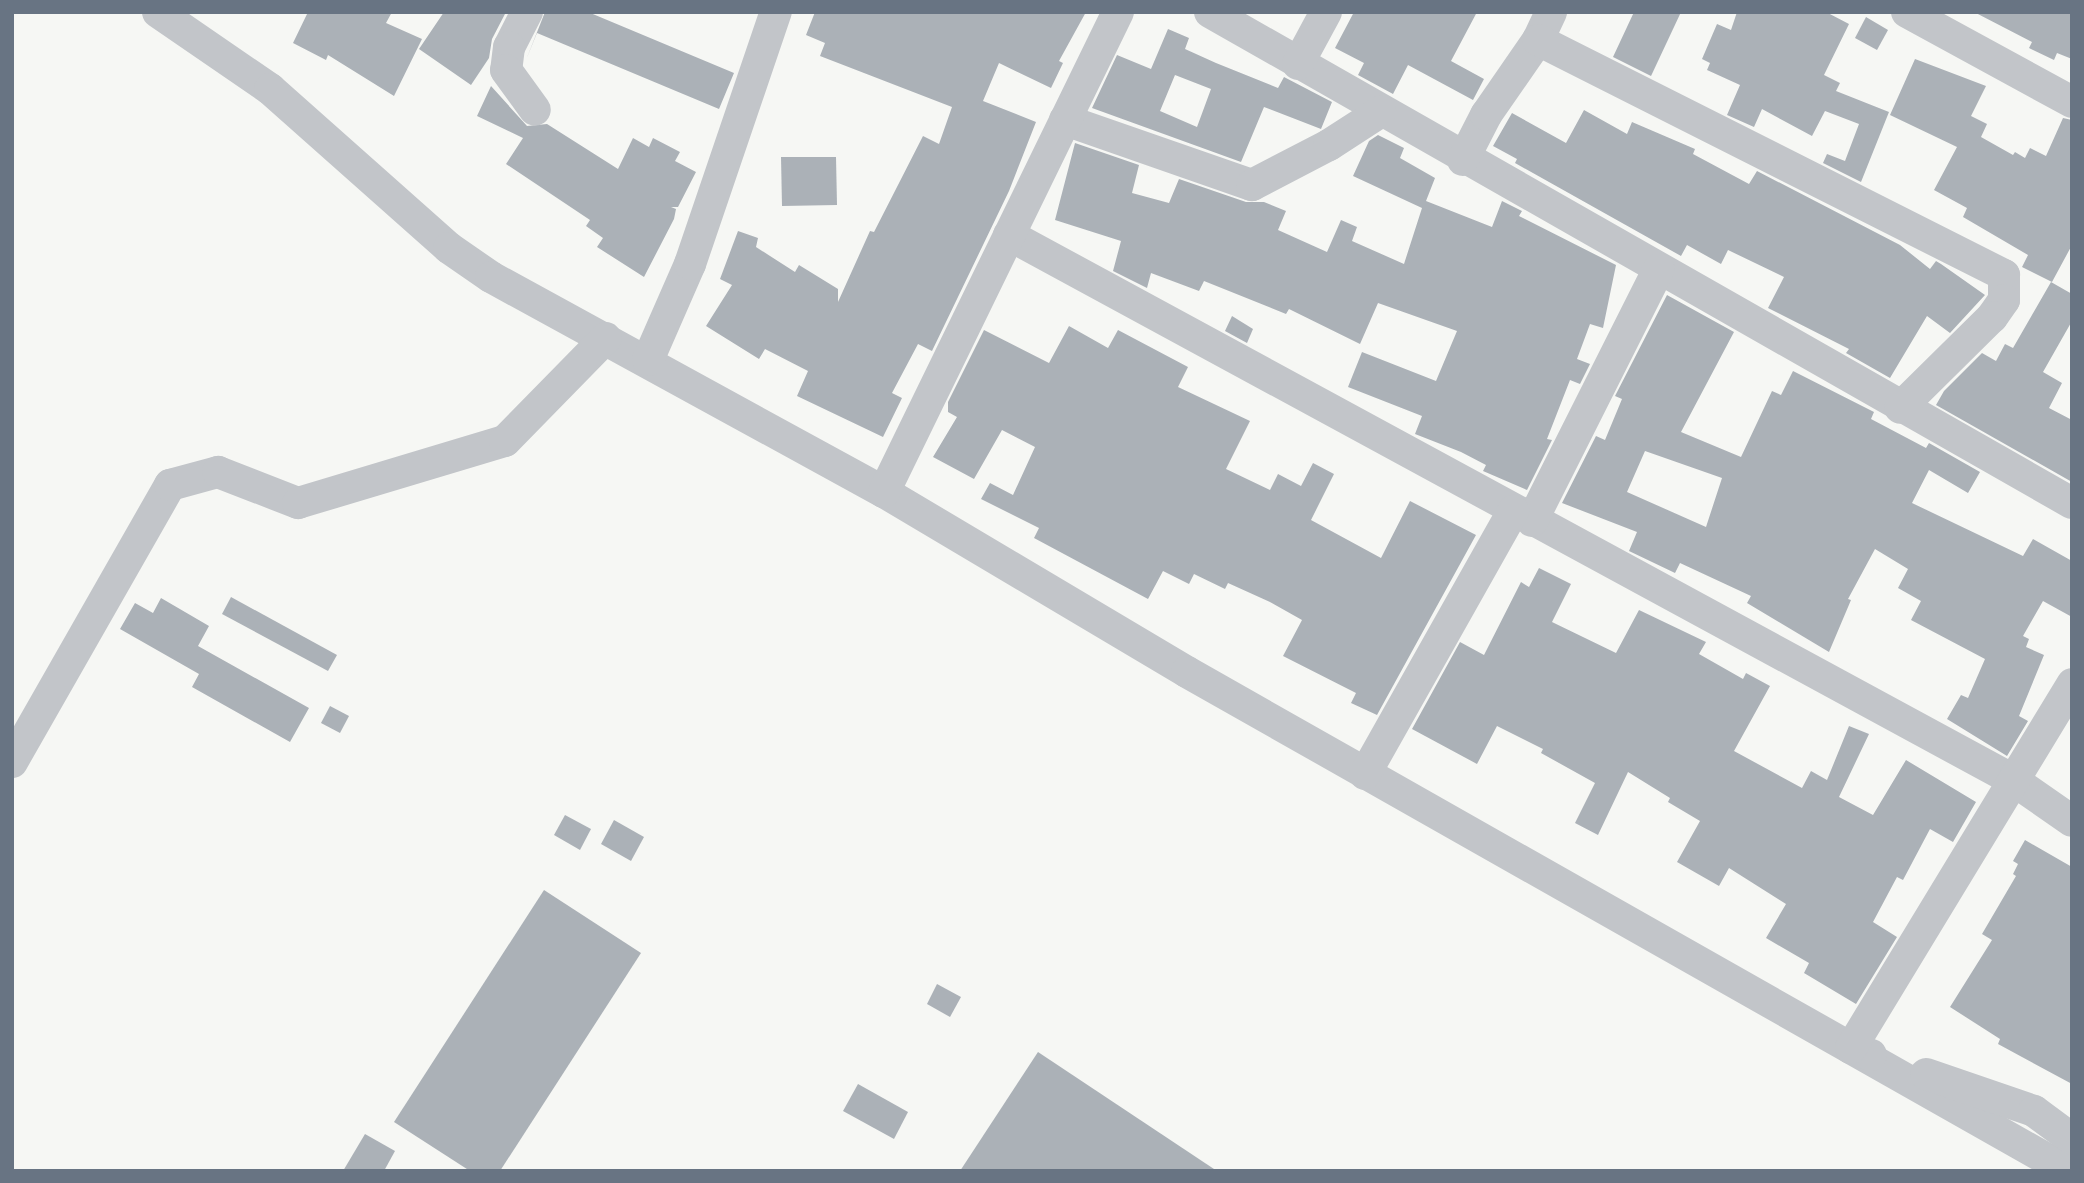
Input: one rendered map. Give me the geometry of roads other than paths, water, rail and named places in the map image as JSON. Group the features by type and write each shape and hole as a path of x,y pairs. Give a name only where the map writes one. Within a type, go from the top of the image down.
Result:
{"street":[{"path":"527,12 509,47 506,70 535,110"},
{"path":"648,360 690,264 776,12"},
{"path":"884,492 1118,12"},
{"path":"1210,12 1463,160 2072,503"},
{"path":"1298,64 1326,12"},
{"path":"1907,12 2072,102"},
{"path":"164,14 271,89 449,248 491,277 648,360 884,492 1365,774 2068,1171"},
{"path":"1463,160 1486,115 1545,26 2004,275 2004,300 1992,317 1900,408"},
{"path":"1065,120 1252,185 1329,145 1380,112"},
{"path":"1009,235 1522,516 2013,780 2072,821"},
{"path":"1365,774 1522,516 1659,269"},
{"path":"12,762 170,485 218,471 298,503 505,441 606,338"},
{"path":"1851,1048 2072,684"},
{"path":"1851,1048 2034,1111 2072,1139"}]}
